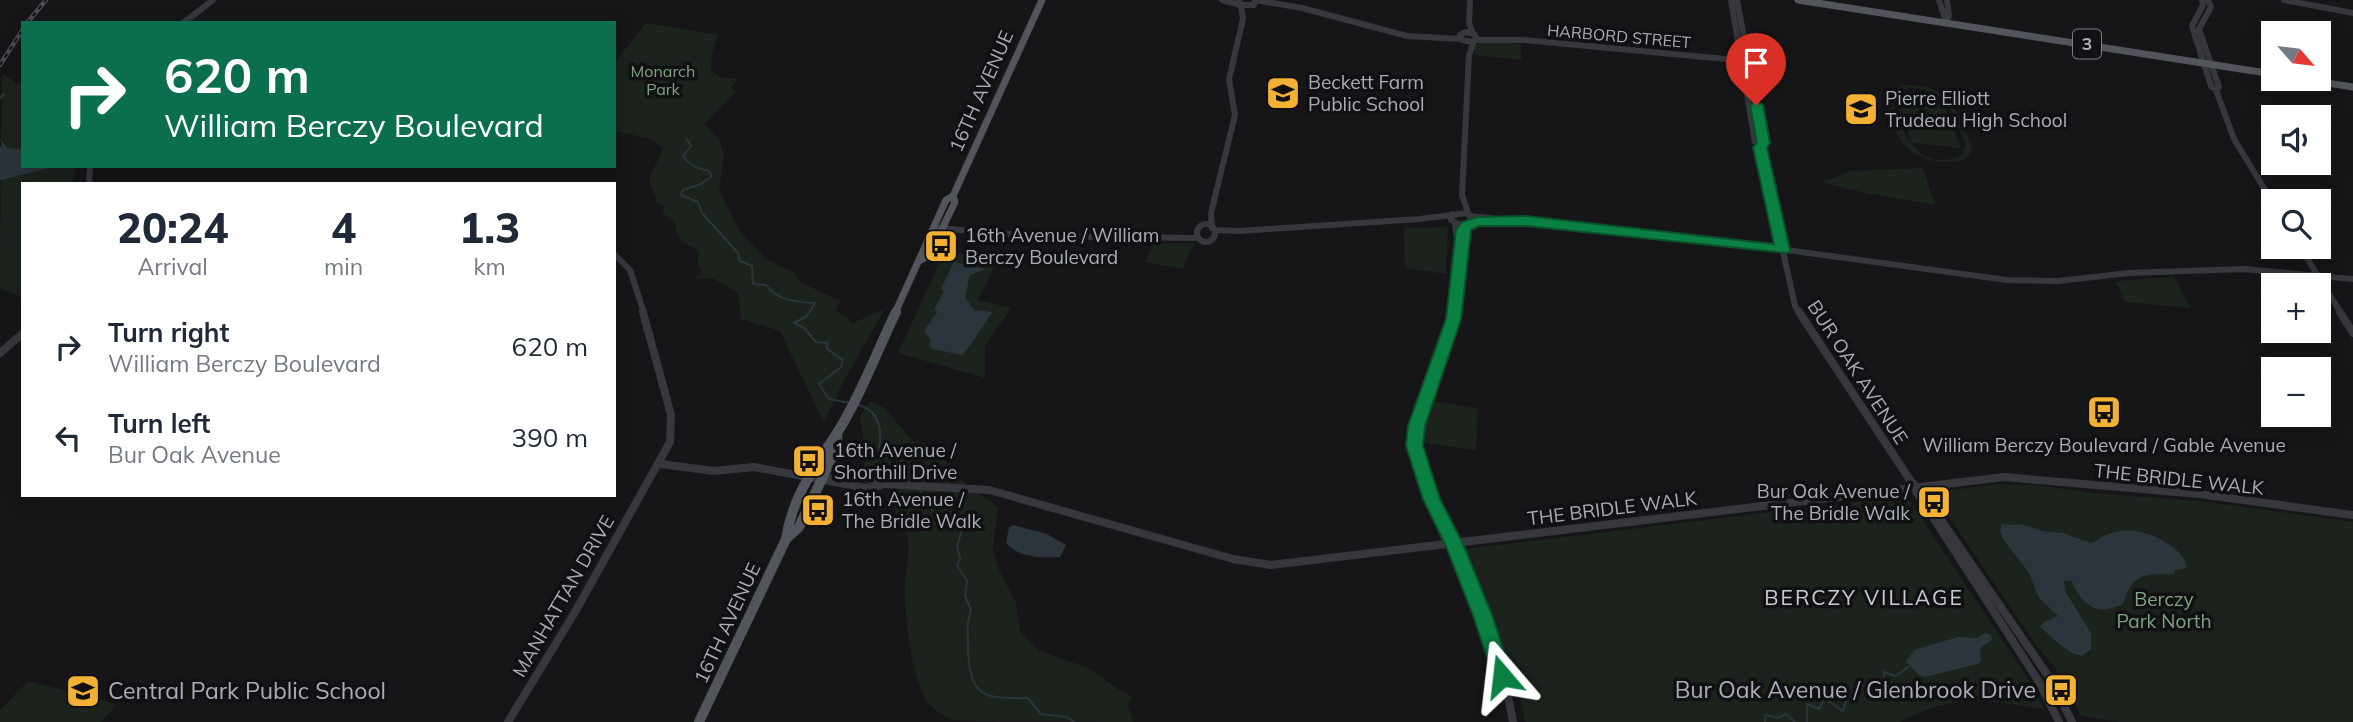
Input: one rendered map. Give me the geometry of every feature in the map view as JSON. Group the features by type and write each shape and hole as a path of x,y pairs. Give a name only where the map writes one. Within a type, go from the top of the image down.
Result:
{"main road":[{"name":"16TH AVENUE","path":"699,722 786,539 787,524 809,478 837,433 921,260 930,254 939,226 955,202 953,196 1042,0"},
{"name":"3","path":"1798,0 2261,72"},
{"path":"2331,84 2353,87"},
{"name":"16TH AVENUE","path":"786,539 799,527 838,445 837,433"}],"street":[{"path":"186,21 213,0"},
{"path":"1222,0 1302,8 1407,36 1462,36"},
{"path":"1459,255 1454,218 1462,195 1469,55 1475,38 1469,23 1470,0"},
{"name":"BUR OAK AVENUE","path":"1731,0 1744,60"},
{"name":"BUR OAK AVENUE","path":"1737,0 1755,142 1760,147 1794,304 1915,487 1949,531 2051,680 2072,722"},
{"path":"1939,0 1946,22"},
{"path":"1946,22 1949,16 1947,0"},
{"path":"2202,0 2203,5 2195,20 2193,33 2219,87 2216,90 2234,139 2264,189"},
{"path":"2207,63 2199,29 2211,7 2208,0"},
{"path":"2284,0 2353,13"},
{"path":"1240,3 1243,17"},
{"path":"1198,232 1211,213 1235,115 1229,79 1230,66 1243,17 1254,3"},
{"path":"1469,23 1462,36 1469,55"},
{"name":"HARBORD STREET","path":"1462,36 1744,60"},
{"path":"1462,195 1469,219 1459,255 1453,319 1416,426 1415,446 1431,499 1454,544 1483,615 1507,692 1513,722"},
{"path":"1211,213 1215,231"},
{"path":"1454,218 1469,219"},
{"path":"939,226 973,231 1070,237 1177,236 1198,232 1454,218 1588,227 1783,250 1945,274 2022,281 2068,281 2129,273 2243,269 2292,273"},
{"path":"1198,232 1207,241 1215,231"},
{"name":"MANHATTAN DRIVE","path":"509,722 660,464 670,442 671,415 630,270 616,256"},
{"path":"2331,277 2353,279"},
{"path":"2331,298 2353,333"},
{"path":"0,353 21,335"},
{"name":"THE BRIDLE WALK","path":"660,464 714,471 754,467 872,489 883,484 989,489 1259,565 1454,544 1915,487 2022,477 2103,487 2199,494 2353,515"},
{"name":"BUR OAK AVENUE","path":"1915,487 1920,501 2039,682 2059,722"}],"green space":[{"name":"Monarch Park","path":"646,23 718,35 711,56 711,70 720,77 739,79 731,87 736,92 704,124 719,139 724,156 719,190 741,234 767,260 795,273 800,282 840,301 835,310 853,323 885,309 843,382 824,423 780,331 741,319 738,293 712,278 693,279 703,271 698,265 698,251 682,240 675,222 663,213 664,205 657,202 649,179 663,149 652,139 616,131 616,60"},
{"path":"1488,41 1521,44 1521,60 1475,55 1475,45"},
{"path":"2,73 18,84 21,83 21,168 75,168 73,182 21,182 21,297 0,288"},
{"path":"1902,85 1931,88 1941,94 1956,110 1961,121 1972,147 1968,157 1952,162 1933,161 1908,149 1896,130 1883,89 1889,91","holes":["1910,88 1942,98 1953,113 1966,145 1962,155 1947,160 1934,159 1923,155 1906,136 1892,98 1895,92"]},
{"path":"1896,98 1944,103 1961,148 1912,143"},
{"path":"1923,168 1935,205 1870,194 1822,182 1852,171"},
{"path":"1448,227 1446,274 1405,268 1404,228"},
{"path":"1194,243 1183,269 1145,262 1153,244"},
{"path":"945,251 998,260 978,300 1011,308 985,346 985,378 898,353"},
{"path":"2174,277 2191,308 2125,302 2115,281"},
{"path":"870,401 886,409 912,441 933,446 967,486 998,507 993,549 999,570 1016,603 1020,631 1040,651 1088,668 1133,697 1128,705 1133,722 951,720 929,704 918,681 908,630 905,586 908,541 902,524 895,515 896,507 888,496 896,475 862,470 866,458 860,416"},
{"path":"1433,401 1478,409 1476,450 1425,443 1426,423"},
{"name":"Berczy Park North","path":"1999,484 2200,501 2353,522 2353,722 2121,722 2081,716 2056,669 2036,645 1934,495 1936,492"},
{"path":"1904,496 1908,498 2025,674 2044,709 1970,701 1937,706 1899,722 1525,722 1523,709 1465,549"},
{"path":"28,681 117,704 101,722 0,722 0,710"}],"shaded area":[{"path":"0,138 7,148 21,149 21,168 50,168 0,180"},
{"path":"954,262 986,269 970,275 965,297 974,310 992,312 962,355 932,349 929,346 931,340 924,331 937,312 934,310 944,291 941,289"},
{"path":"2002,524 2024,525 2063,533 2091,543 2114,532 2140,532 2157,537 2174,548 2187,568 2175,570 2174,574 2141,577 2131,586 2123,604 2105,609 2098,609 2085,602 2071,580 2064,581 2065,591 2091,633 2091,649 2082,656 2065,648 2040,627 2044,622 2058,616 2039,598 2029,573 2003,539 2000,531"},
{"path":"1013,525 1047,534 1066,545 1060,557 1031,556 1011,548 1006,543 1009,527"},
{"path":"1986,633 1991,635 1992,640 1980,648 1981,661 1977,664 1925,677 1919,675 1906,662 1914,650 1958,637 1977,638"}],"waterway":[{"path":"0,98 4,94"},
{"path":"686,138 691,146 683,156 694,166 709,171 712,176 701,184 683,190 681,195 698,202 702,213 738,253 740,261 752,266 753,284 766,285 788,300 815,303 807,316 794,323 804,328 816,342 828,343 827,349 843,360 841,367 819,384 829,399 850,403"},
{"path":"859,405 871,412 878,423 879,450 892,454 910,468 908,481"},
{"path":"919,489 937,517 962,530 957,546 960,559 957,566 967,580 965,596 971,610 968,620 969,665 976,686 990,696 1028,698 1041,714 1067,717 1074,722"},
{"path":"1807,722 1807,704 1819,709 1824,698 1843,711 1847,698 1857,695 1860,684 1875,693 1885,689 1884,672 1896,676 1908,667"},
{"path":"1765,722 1765,715 1778,718 1786,714 1795,722"}],"railway":[{"path":"29,21 46,0"},
{"path":"0,65 21,32"}],"place":[{"name":"Beckett Farm Public School","path":"1283,93"},
{"name":"Pierre Elliott Trudeau High School","path":"1861,109"},
{"name":"16th Avenue / William Berczy Boulevard","path":"941,246"},
{"name":"William Berczy Boulevard / Gable Avenue","path":"2104,412"},
{"name":"16th Avenue / Shorthill Drive","path":"809,461"},
{"name":"Bur Oak Avenue / The Bridle Walk","path":"1934,502"},
{"name":"16th Avenue / The Bridle Walk","path":"818,510"},
{"name":"Bur Oak Avenue / Glenbrook Drive","path":"2061,690"},
{"name":"Central Park Public School","path":"83,691"}],"district":[{"name":"BERCZY VILLAGE","path":"1864,598"}],"route":[{"path":"1502,676 1483,615 1454,544 1431,499 1415,446 1416,426 1444,350 1456,307 1459,255 1464,230 1471,223 1494,220 1526,221 1783,250 1760,147 1763,143 1756,105"}]}
